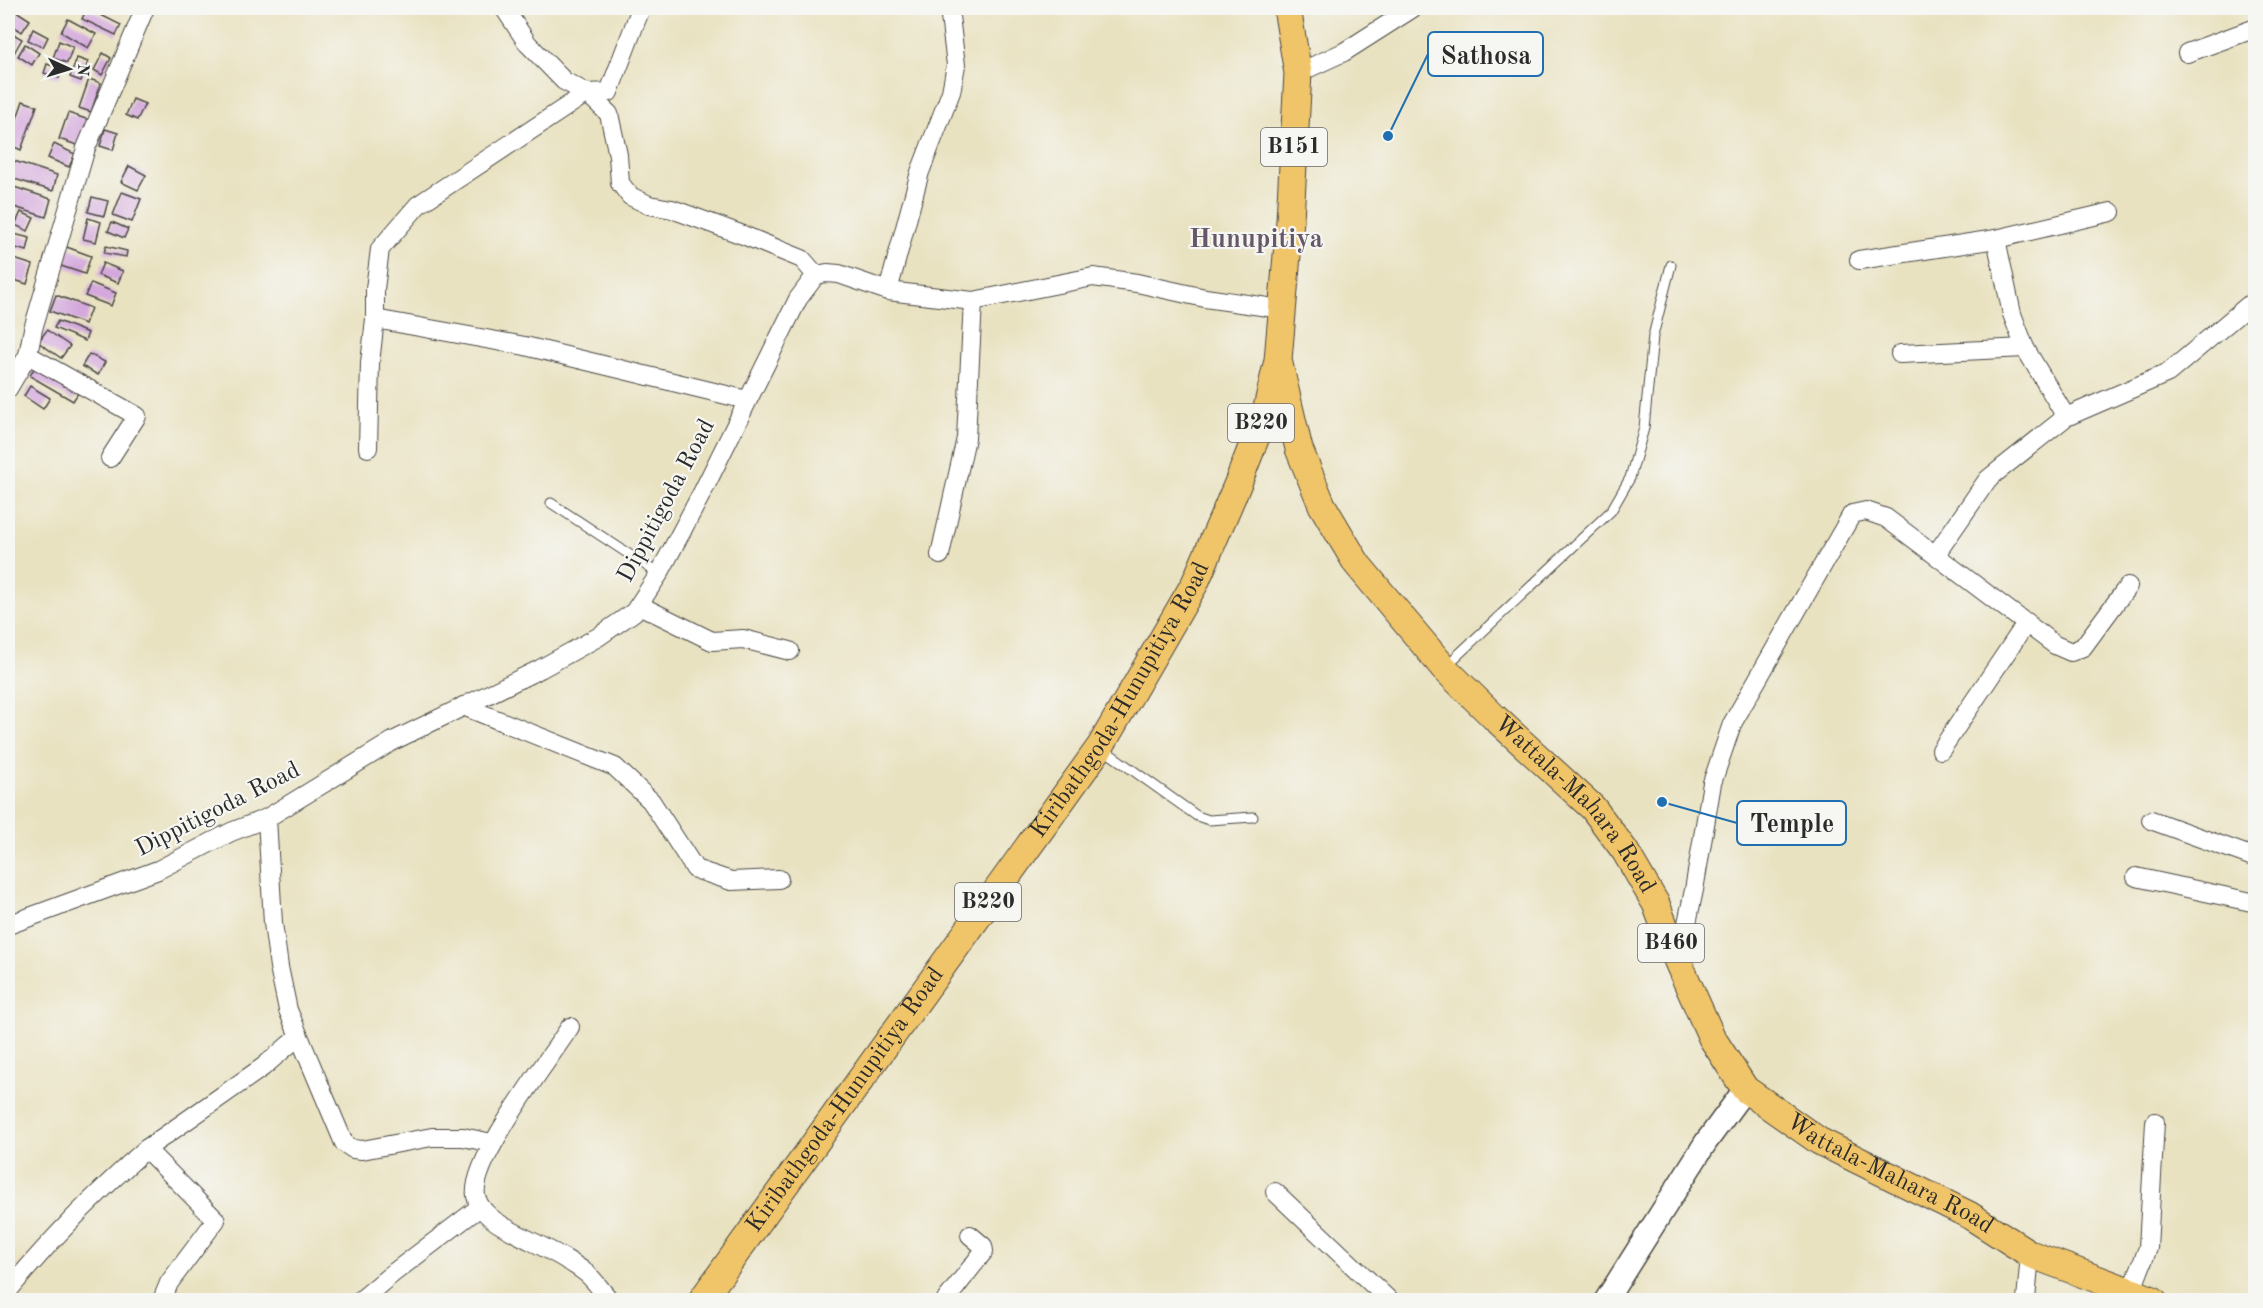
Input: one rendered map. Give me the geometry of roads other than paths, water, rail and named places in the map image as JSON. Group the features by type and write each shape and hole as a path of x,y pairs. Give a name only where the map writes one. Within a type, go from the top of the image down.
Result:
{"main road":[{"name":"Kiribathgoda-Hunupitiya Road","path":"702,1300 1100,747 1195,583 1267,408 1278,360 1290,220 1298,73 1287,8"},
{"name":"Wattala-Mahara Road","path":"1278,360 1299,449 1322,505 1357,564 1444,668 1593,807 1625,851 1656,904 1678,962 1712,1038 1745,1089 1819,1142 1970,1215 2030,1254 2142,1296"}],"street":[{"path":"8,389 28,354 33,329 86,148 145,8"},
{"path":"504,8 528,44 564,81 587,93 609,114 618,155 620,183 630,196 649,205 672,209 743,234 802,259 816,275 839,274 888,291 973,301 1093,277 1137,283 1204,298 1282,309"},
{"path":"368,448 370,363 380,249 418,205 587,93 609,92 640,8"},
{"path":"888,291 920,172 951,92 956,65 949,8"},
{"path":"1298,73 1344,52 1413,8"},
{"path":"2187,53 2256,28"},
{"path":"1859,260 1996,239 2111,212"},
{"path":"1996,239 2012,314 2025,348 2066,417"},
{"name":"Dippitigoda Road","path":"8,925 158,870 231,832 267,818 393,741 540,669 598,637 634,612 659,574 704,491 798,299 816,275"},
{"path":"1936,554 1988,479 2066,417 2168,373 2256,298"},
{"path":"940,555 966,438 973,301"},
{"path":"375,319 525,346 747,400"},
{"path":"1900,354 2025,348"},
{"path":"28,354 136,416 110,458"},
{"path":"1678,962 1694,890 1713,783 1731,724 1852,514 1866,511 1886,518 2055,645 2071,652 2084,647 2128,586"},
{"path":"639,605 712,641 743,639 790,651"},
{"path":"1941,750 2027,622"},
{"path":"463,706 615,767 651,801 695,869 731,882 779,879"},
{"path":"267,818 273,923 288,1010 344,1143 353,1149 362,1150 432,1137 463,1137 492,1143"},
{"path":"2151,820 2256,858"},
{"path":"2136,877 2256,903"},
{"path":"570,1027 492,1143 478,1174 476,1195 480,1207 501,1225 532,1240 588,1274 610,1300"},
{"path":"8,1291 38,1254 101,1189 146,1149 263,1067 298,1037"},
{"path":"1606,1300 1700,1152 1745,1089"},
{"path":"2142,1296 2148,1248 2156,1122"},
{"path":"146,1149 216,1220 169,1283 162,1300"},
{"path":"1275,1192 1389,1300"},
{"path":"361,1300 480,1207"},
{"path":"946,1300 984,1251 983,1246 970,1235"},
{"path":"2026,1300 2030,1254"}],"lane":[{"path":"1444,668 1611,511 1630,478 1644,428 1653,336 1671,265"},
{"path":"551,502 659,574"},
{"path":"1100,747 1197,816 1209,820 1252,817"}],"place":[{"name":"Sathosa","path":"1388,136"},
{"name":"Temple","path":"1662,802"}],"district":[{"name":"Hunupitiya","path":"1256,239"}]}
